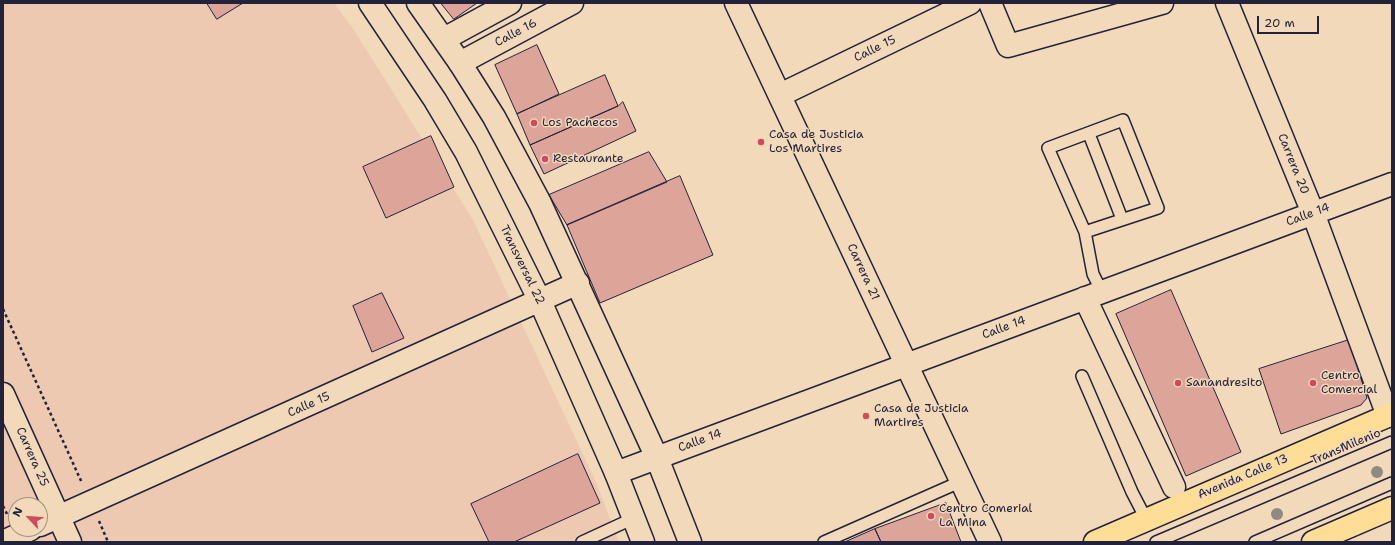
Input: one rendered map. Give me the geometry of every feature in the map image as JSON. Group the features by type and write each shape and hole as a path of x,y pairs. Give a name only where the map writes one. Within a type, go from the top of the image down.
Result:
{"main road":[{"name":"Avenida Calle 13","path":"1095,542 1390,415"},
{"path":"1313,542 1392,508"}],"street":[{"name":"Transversal 22","path":"370,3 435,100 466,152 540,301 616,473 643,542"},
{"path":"418,3 460,63 494,118 540,203 657,458 690,542"},
{"path":"444,39 510,3"},
{"name":"Calle 16","path":"460,63 572,3"},
{"name":"Carrera 21","path":"736,3 990,542"},
{"name":"Calle 15","path":"780,96 970,3"},
{"path":"990,3 1008,46 1162,3"},
{"name":"Carrera 20","path":"1227,3 1313,213 1390,415"},
{"name":"Calle 14","path":"616,473 1392,184"},
{"name":"Calle 15","path":"49,521 578,283"},
{"path":"1094,295 1174,487"},
{"name":"Carrera 25","path":"3,394 49,521 70,542"},
{"path":"3,542 14,537"}],"lane":[{"path":"1085,232 1158,208 1123,120 1089,134 1048,148 1085,232 1093,274 1094,295"},
{"path":"1089,134 1122,219"},
{"path":"1082,376 1132,492 1146,519"},
{"name":"TransMilenio","path":"1156,542 1392,442"},
{"path":"824,542 962,481"},
{"path":"1255,542 1392,483"},
{"path":"582,542 634,518"}],"path":[{"path":"3,309 108,542"}],"shaded area":[{"path":"3,3 334,3 354,30 473,220 596,482 619,542 3,542"}],"building":[{"path":"207,3 243,3 217,19"},
{"path":"441,3 477,3 454,19"},
{"path":"537,45 559,94 517,114 495,65"},
{"path":"605,75 618,106 530,145 517,114"},
{"path":"623,102 636,131 544,174 530,145 618,106"},
{"path":"431,136 454,187 386,218 363,167"},
{"path":"649,152 667,182 567,225 549,195"},
{"path":"680,176 713,255 600,303 567,225"},
{"name":"Sanandresito","path":"1171,290 1241,452 1186,476 1116,314"},
{"path":"382,293 404,338 372,352 353,306"},
{"name":"Centro Comercial","path":"1349,340 1367,398 1361,405 1281,434 1259,369"},
{"path":"578,454 600,503 514,542 489,542 471,504"},
{"name":"Centro Comerial La Mina","path":"946,503 961,542 881,542 875,529"},
{"path":"875,529 881,542 845,542"}],"place":[{"name":"Los Pachecos","path":"534,123"},
{"name":"Casa de Justicia Los Martires","path":"761,142"},
{"name":"Restaurante","path":"545,159"},
{"name":"Sanandresito","path":"1178,383"},
{"name":"Centro Comercial","path":"1313,383"},
{"name":"Casa de Justicia Martires","path":"866,416"},
{"name":"Centro Comerial La Mina","path":"931,516"}]}
